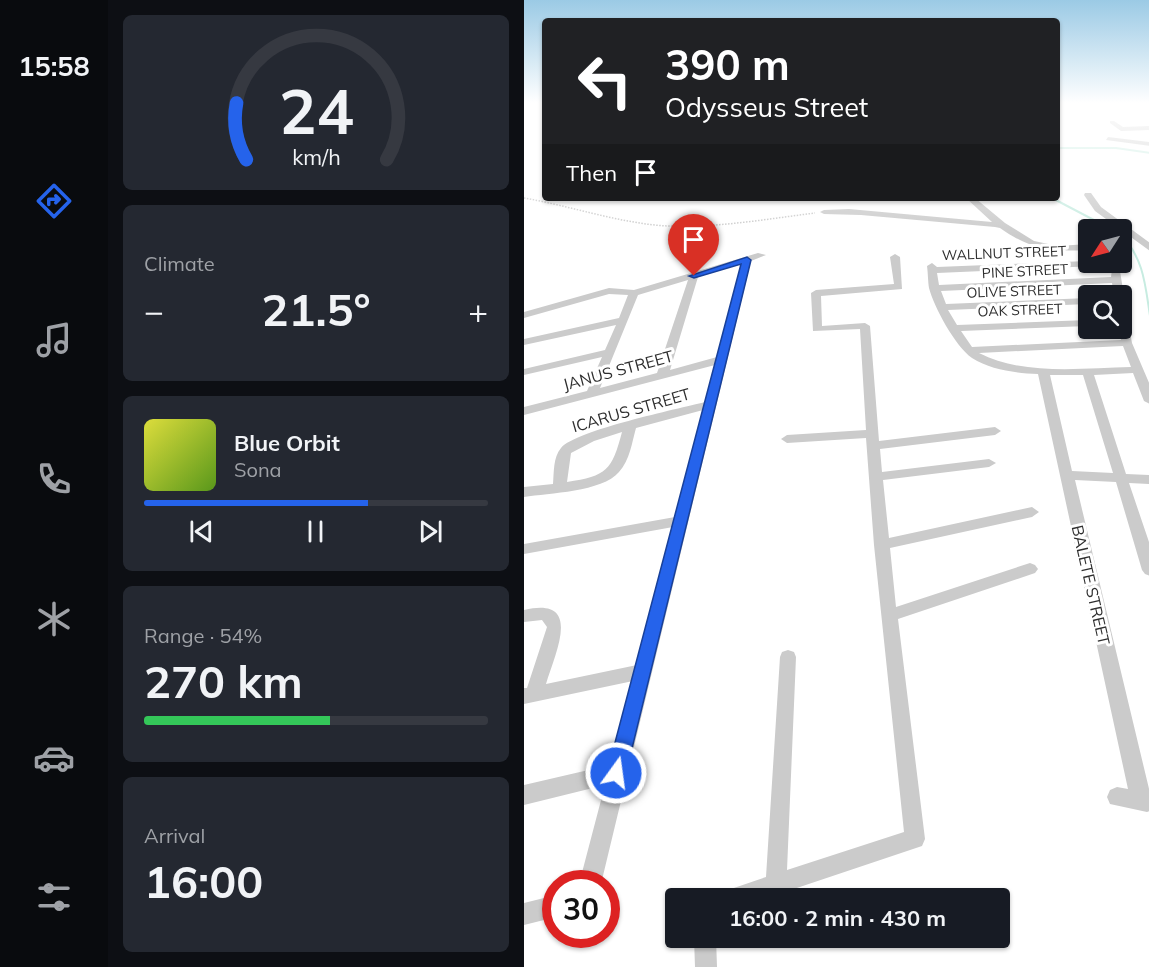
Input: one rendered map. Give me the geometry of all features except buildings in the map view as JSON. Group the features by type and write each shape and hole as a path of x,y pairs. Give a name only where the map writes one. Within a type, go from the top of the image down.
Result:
{"street":[{"path":"1088,195 1098,208 1150,248"},
{"path":"974,201 1028,242 1040,246 1078,247"},
{"path":"824,212 865,211 919,219 980,222 1006,226"},
{"path":"767,888 915,839 881,545 871,440 865,326 817,329 816,293 899,287 895,257"},
{"path":"524,315 609,291 634,293 754,258 720,360 593,870"},
{"name":"WALLNUT STREET","path":"934,288 932,268 1078,264"},
{"path":"1115,273 1118,285"},
{"path":"662,376 694,276"},
{"name":"PINE STREET","path":"934,288 1117,280"},
{"path":"934,288 941,307 953,328 969,350 985,361 1022,370 1137,370"},
{"path":"592,394 634,293"},
{"name":"OLIVE STREET","path":"941,307 1078,301"},
{"path":"524,342 622,320"},
{"name":"OAK STREET","path":"953,328 1078,323"},
{"path":"1126,339 1150,401"},
{"path":"969,350 1127,343"},
{"path":"524,372 610,352"},
{"name":"JANUS STREET","path":"524,411 720,360"},
{"name":"BALETE STREET","path":"1043,370 1145,801"},
{"path":"1087,370 1150,570"},
{"name":"ICARUS STREET","path":"560,486 567,448 580,441 709,405"},
{"path":"524,492 594,481 609,476 617,467 630,426"},
{"path":"787,439 871,440 995,431"},
{"path":"875,477 989,463"},
{"path":"1066,475 1150,480"},
{"path":"881,545 1032,512"},
{"path":"524,549 680,521"},
{"path":"889,616 1030,569"},
{"path":"524,616 544,613 550,615 555,627 529,695"},
{"path":"776,885 788,657"},
{"path":"529,695 643,670"},
{"path":"524,795 616,773"},
{"path":"1117,797 1145,801"},
{"path":"524,914 542,910"},
{"path":"705,948 706,967"}],"path":[{"path":"524,198 569,206 631,222 667,226 713,225 824,212"}],"waterway":[{"path":"1117,148 1150,153"},
{"path":"1058,201 1092,219"},
{"path":"1132,248 1145,282 1150,316"}],"route":[{"path":"616,773 747,260 694,276"}]}
